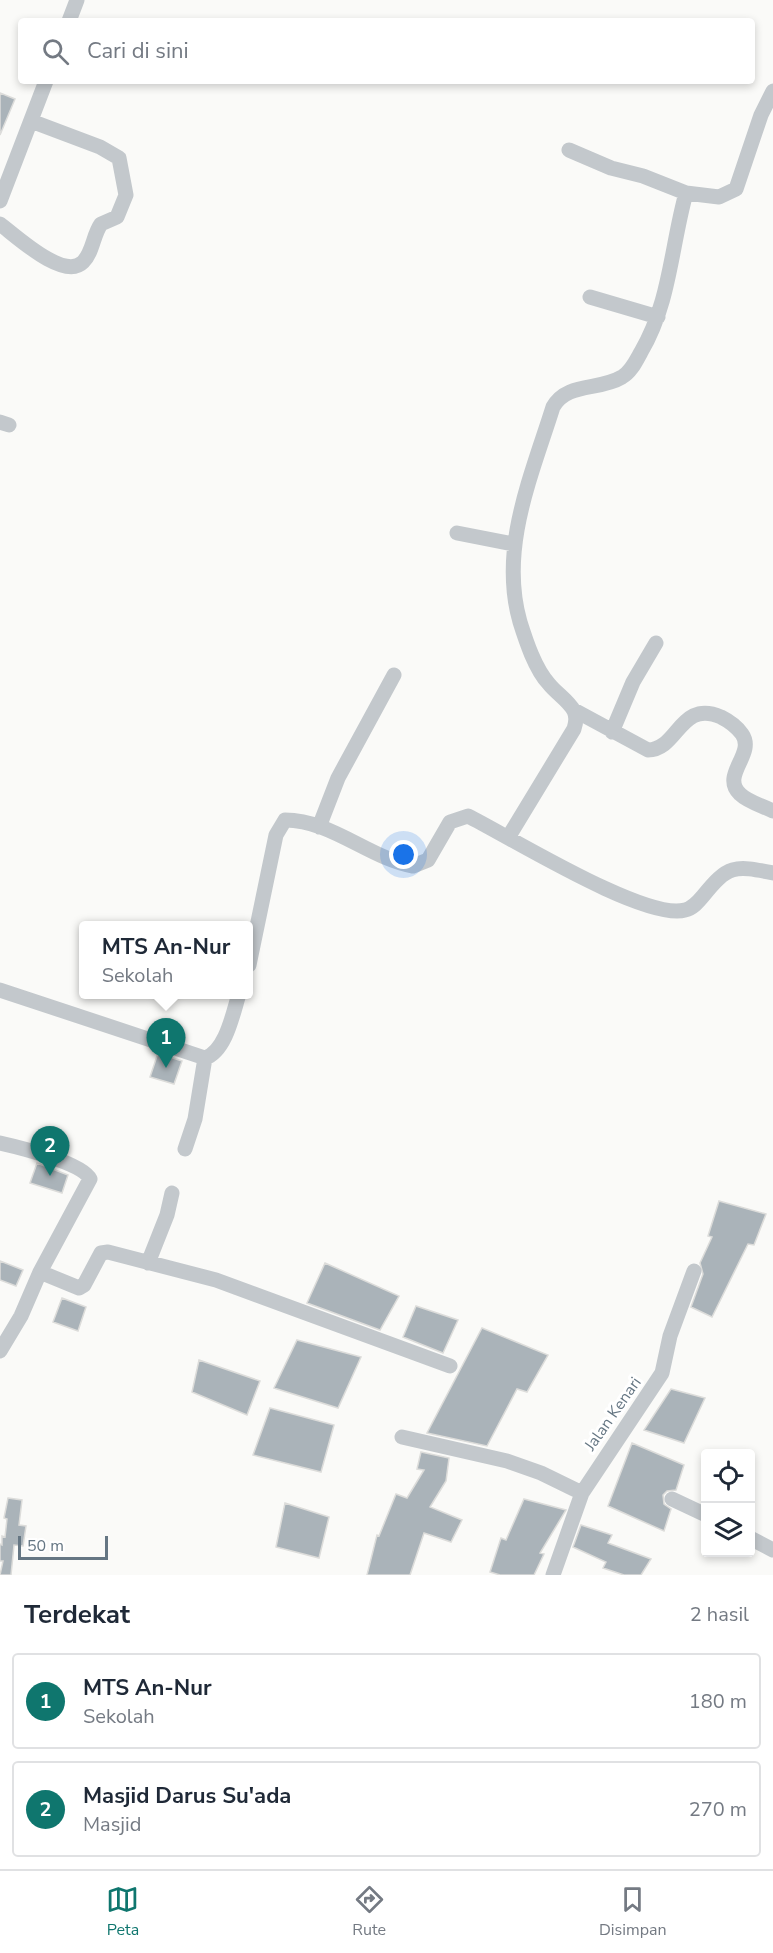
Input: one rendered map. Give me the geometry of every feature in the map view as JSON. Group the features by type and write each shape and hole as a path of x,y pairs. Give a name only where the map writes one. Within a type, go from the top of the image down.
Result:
{"street":[{"path":"70,18 77,0"},
{"path":"0,201 45,84"},
{"path":"569,150 611,168 643,176 686,193 719,197 735,189 761,115 773,91"},
{"path":"0,224 56,263 75,266 83,262 90,252 101,224 117,217 126,201 122,165 119,158 100,147 31,121"},
{"path":"686,193 668,285 658,317 653,332 630,372 608,384 564,394 557,400 521,510 513,544 511,583 520,623 547,682 574,710 642,749 653,750 697,713 709,712 728,721 742,735 745,742 745,751 734,776 734,786 741,795 773,811"},
{"path":"590,297 658,317"},
{"path":"457,533 513,544"},
{"path":"612,732 633,682 656,643"},
{"path":"319,827 338,778 394,675"},
{"path":"508,836 574,729 574,710"},
{"path":"253,946 276,835 285,820 299,820 319,827 386,858 413,866 428,860 454,818 468,816 605,889 653,908 675,911 686,910 695,905 720,875 729,870 744,867 773,873"},
{"path":"0,990 205,1058"},
{"path":"185,1149 195,1119 205,1058 216,1051 225,1035 237,999"},
{"path":"0,1143 38,1153 90,1177 86,1191 40,1272 21,1316 0,1351"},
{"path":"148,1263 167,1215 172,1193"},
{"path":"40,1272 79,1288 84,1285 104,1252 216,1280 450,1366"},
{"name":"Jalan Kenari","path":"553,1575 582,1493 659,1379 670,1336 694,1271"},
{"path":"402,1437 507,1461 541,1473 582,1493"},
{"path":"672,1499 701,1513"},
{"path":"755,1541 773,1550"}],"building":[{"path":"0,93 15,99 0,135"},
{"path":"158,1053 182,1061 174,1084 150,1077"},
{"path":"37,1163 68,1175 62,1193 30,1183"},
{"path":"719,1201 766,1214 754,1245 748,1244 712,1317 691,1307 703,1274 700,1263 712,1237 708,1236"},
{"path":"0,1261 23,1270 16,1286 0,1280"},
{"path":"325,1263 399,1296 380,1330 307,1303"},
{"path":"62,1298 86,1307 78,1331 53,1322"},
{"path":"416,1306 458,1320 443,1353 403,1337"},
{"path":"482,1328 548,1355 527,1392 517,1389 487,1446 427,1433"},
{"path":"297,1340 361,1357 338,1408 274,1388"},
{"path":"199,1360 260,1381 247,1415 192,1392"},
{"path":"671,1389 705,1398 684,1443 644,1430"},
{"path":"270,1408 334,1425 321,1472 253,1455"},
{"path":"632,1443 684,1465 676,1490 667,1491 663,1495 664,1504 671,1509 664,1531 608,1506"},
{"path":"421,1452 449,1458 446,1481 430,1507 462,1520 451,1542 424,1533 410,1575 367,1575 377,1535 379,1536 396,1494 407,1498 424,1470 417,1469"},
{"path":"8,1498 22,1500 19,1525 26,1526 23,1546 14,1545 11,1575 0,1575 3,1561 0,1561 0,1544 2,1545 2,1536 5,1537 7,1519 4,1518"},
{"path":"524,1499 566,1510 540,1553 544,1554 534,1575 500,1575 490,1572 501,1538 506,1540"},
{"path":"285,1503 329,1517 319,1558 276,1547"},
{"path":"581,1525 612,1535 608,1543 651,1559 641,1575 624,1575 603,1568 606,1562 573,1547"}],"place":[{"name":"MTS An-Nur","path":"166,1068"},
{"name":"Masjid Darus Su'ada","path":"50,1176"}]}
